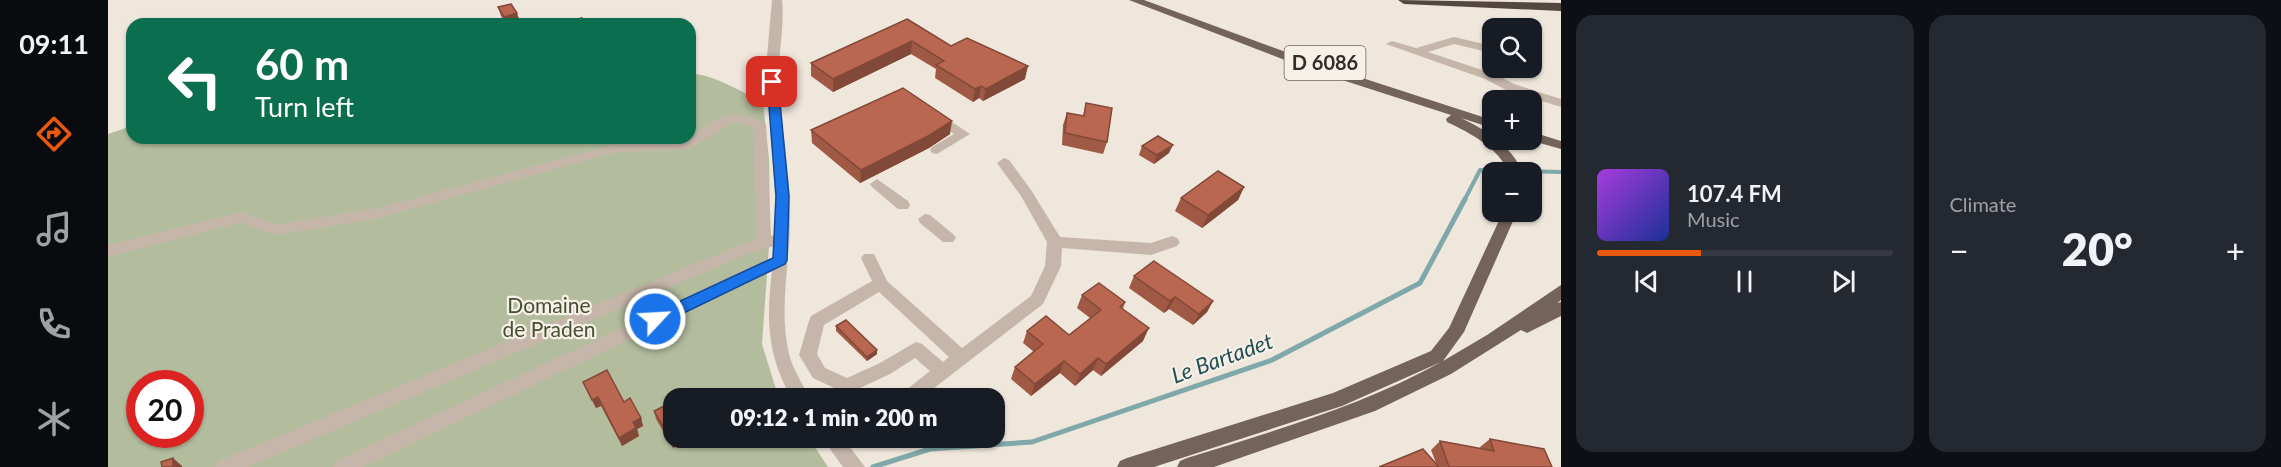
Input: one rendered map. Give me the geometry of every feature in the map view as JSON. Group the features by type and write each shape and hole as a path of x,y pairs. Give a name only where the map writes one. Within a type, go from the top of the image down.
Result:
{"highway":[{"path":"1404,0 1561,8"}],"main road":[{"name":"D 6086","path":"1134,0 1155,4 1482,113"},
{"name":"D 6086","path":"1155,4 1312,66 1482,121"},
{"path":"1312,66 1465,126 1500,150 1509,162"},
{"path":"1542,131 1561,137"},
{"path":"1542,139 1561,145"},
{"path":"1127,467 1336,400 1392,378 1437,356 1456,332 1506,222"},
{"path":"1475,351 1561,291"},
{"path":"1187,467 1362,408 1408,387 1561,308"}],"street":[{"path":"777,0 778,26 774,41 772,82 782,177 782,238 776,310 778,347 789,381 794,388"},
{"path":"1417,52 1445,40 1458,39 1482,47"},
{"path":"1392,44 1482,69"},
{"path":"1500,78 1510,87 1561,103"},
{"path":"920,105 963,134 937,150"},
{"path":"696,136 727,118 740,117 759,124 764,244"},
{"path":"108,252 242,217 275,230 378,213 616,148 631,145 679,146 682,144"},
{"path":"922,388 1037,300 1053,266 1056,242 1026,193 1004,163"},
{"path":"877,184 903,205"},
{"path":"925,219 948,238"},
{"path":"226,467 731,255 782,238"},
{"path":"1056,242 1151,249 1172,242"},
{"path":"869,258 878,274 880,284 962,358"},
{"path":"343,467 780,260"},
{"path":"880,284 817,321 808,355 819,373 847,386 884,369 916,349 943,372"}],"green space":[{"name":"Domaine de Praden","path":"696,74 719,81 763,102 769,159 770,233 762,344 776,388 663,388 663,448 816,448 828,467 108,467 108,134 126,128 126,144 696,144"}],"building":[{"path":"511,4 517,13 504,17 498,7"},
{"path":"907,19 951,46 967,38 1028,66 986,89 981,86 975,89 936,65 944,61 912,41 833,79 811,63"},
{"path":"903,88 952,121 930,135 861,170 811,130"},
{"path":"1086,103 1112,108 1107,142 1065,133 1067,113 1084,116"},
{"path":"1158,136 1173,145 1157,155 1142,146"},
{"path":"1218,171 1244,187 1208,215 1181,198"},
{"path":"1154,261 1213,301 1199,314 1175,297 1170,301 1134,276"},
{"path":"1099,283 1125,302 1120,307 1149,328 1106,364 1098,358 1080,374 1064,361 1035,384 1015,367 1043,344 1027,331 1046,316 1069,335 1101,310 1082,295"},
{"path":"846,320 877,350 867,357 836,326"},
{"path":"607,370 624,402 630,398 641,418 633,422 636,428 619,438 598,397 592,400 583,382"},
{"path":"663,406 663,426 654,411"},
{"path":"1490,439 1544,449 1552,467 1449,467 1440,441 1494,451"},
{"path":"1423,449 1439,467 1379,467"},
{"path":"173,458 173,467 162,467 161,462"}],"waterway":[{"name":"Le Bartadet","path":"1464,201 1482,170"},
{"name":"Le Bartadet","path":"1542,171 1561,172"},
{"name":"Le Bartadet","path":"873,467 930,449 1032,442 1272,360 1420,283 1465,199"}],"route":[{"path":"655,319 780,260 783,215 779,139 772,82"}]}
